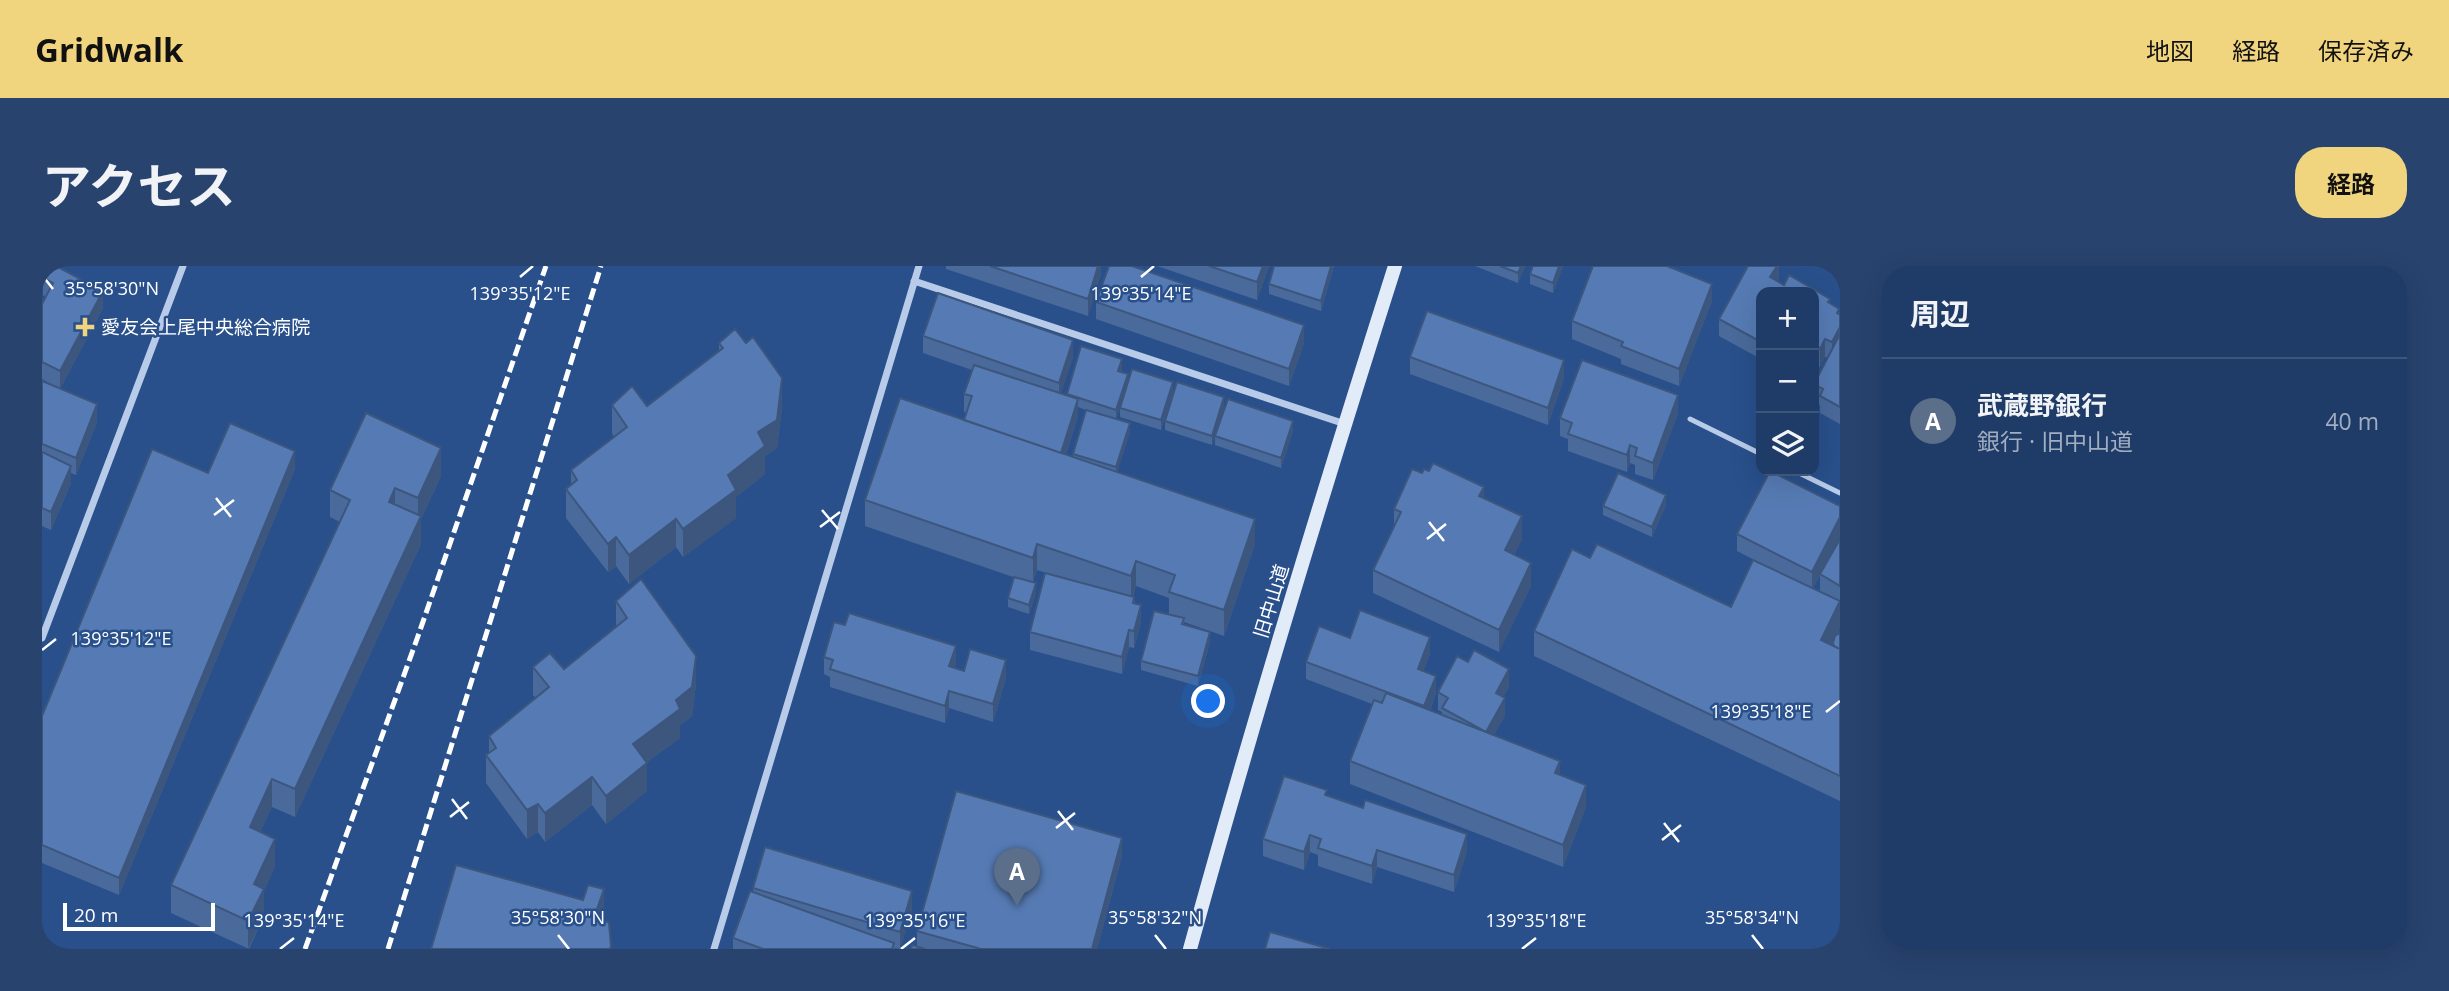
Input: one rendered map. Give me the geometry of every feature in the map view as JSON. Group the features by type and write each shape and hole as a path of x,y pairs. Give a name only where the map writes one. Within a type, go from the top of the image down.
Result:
{"main road":[{"name":"旧中山道","path":"1190,949 1223,829 1395,266"}],"street":[{"path":"42,638 183,266"},
{"path":"714,949 919,266"},
{"path":"914,281 1345,424"}],"lane":[{"path":"1690,419 1756,452"},
{"path":"1806,476 1840,493"}],"building":[{"path":"49,266 56,266 103,291 60,371 42,362 42,304 53,283 43,278"},
{"path":"990,266 1098,266 1088,299"},
{"path":"1109,266 1132,266 1304,325 1289,369 1096,302"},
{"path":"1209,266 1263,266 1257,282"},
{"path":"1274,266 1331,266 1321,301 1269,284"},
{"path":"1500,266 1521,266 1518,273"},
{"path":"1533,266 1559,266 1553,283 1530,274"},
{"path":"1593,266 1667,266 1712,284 1679,369 1621,346 1623,342 1572,321"},
{"path":"1748,266 1777,266 1770,277 1784,285 1789,275 1810,287 1756,287 1756,339 1719,319"},
{"path":"938,293 1073,340 1059,383 923,336"},
{"path":"1819,293 1830,299 1828,302 1839,309 1837,313 1840,315 1840,327 1832,342 1825,339 1820,349"},
{"path":"1427,311 1564,360 1548,408 1410,357"},
{"path":"735,329 746,343 753,337 782,378 777,420 758,432 765,446 728,475 736,490 683,529 676,519 629,555 616,537 608,544 566,489 577,480 571,470 627,427 612,405 632,386 647,406 723,348 719,343"},
{"path":"1840,334 1840,407 1820,396 1823,389 1819,387 1819,374"},
{"path":"1081,346 1122,359 1118,371 1128,374 1116,410 1067,394"},
{"path":"1582,360 1678,395 1653,463 1635,456 1637,448 1630,445 1627,455 1568,434 1572,423 1560,418"},
{"path":"974,365 1078,399 1061,453 964,420 972,396 964,394"},
{"path":"1132,369 1173,382 1161,420 1120,408"},
{"path":"42,381 97,404 76,458 42,444"},
{"path":"1177,382 1224,397 1212,436 1165,421"},
{"path":"900,398 1255,519 1224,610 1169,592 1175,575 1136,561 1131,576 1037,544 1033,558 865,500"},
{"path":"1228,399 1293,421 1281,458 1215,436"},
{"path":"1086,410 1130,423 1116,467 1073,454"},
{"path":"366,413 441,448 418,498 395,488 389,502 421,516 295,789 272,779 250,827 275,839 254,884 264,889 248,921 171,885 350,500 330,490"},
{"path":"230,423 295,451 119,878 42,845 42,716 152,449 208,473"},
{"path":"42,452 71,466 51,512 42,508"},
{"path":"1433,463 1484,487 1479,496 1522,516 1505,550 1531,563 1499,630 1373,570 1401,512 1394,509 1412,469 1422,473 1424,469 1429,471"},
{"path":"1618,473 1666,495 1652,527 1603,506"},
{"path":"1767,476 1780,476 1840,506 1840,517 1812,572 1737,534"},
{"path":"1840,539 1840,586 1820,574"},
{"path":"1597,544 1731,607 1753,560 1840,601 1821,640 1840,649 1840,776 1534,631 1572,549 1590,558"},
{"path":"1045,573 1134,597 1133,603 1141,605 1134,631 1129,630 1122,657 1030,632"},
{"path":"1014,577 1036,583 1029,605 1008,598"},
{"path":"641,579 696,656 692,687 676,700 680,709 633,744 647,763 606,796 592,777 545,813 538,804 527,810 486,755 496,748 489,736 549,687 533,667 550,653 564,669 627,618 616,601"},
{"path":"1360,610 1430,637 1418,669 1436,676 1424,706 1306,662 1319,626 1350,638"},
{"path":"1154,611 1184,618 1182,624 1210,632 1198,676 1141,661"},
{"path":"849,613 956,646 949,666 964,671 970,649 1006,660 993,704 949,691 945,706 830,669 833,660 824,657 834,622 845,625"},
{"path":"1840,632 1840,649 1833,643"},
{"path":"1474,650 1509,669 1496,693 1505,698 1486,732 1442,708 1448,698 1438,692 1457,656 1468,662"},
{"path":"1386,693 1560,761 1555,773 1586,785 1563,845 1350,761 1374,700 1382,703"},
{"path":"1284,776 1327,790 1325,795 1363,808 1365,800 1467,834 1454,875 1377,850 1372,866 1318,848 1321,839 1310,835 1304,852 1263,839"},
{"path":"956,791 1122,838 1092,949 981,949 917,931"},
{"path":"765,847 912,891 900,932 753,888"},
{"path":"456,865 583,900 588,885 604,889 595,915 609,923 610,949 431,949"},
{"path":"750,891 894,943 892,949 763,949 733,938"},
{"path":"1270,932 1330,949 1265,949"}],"railway":[{"path":"305,949 417,639 546,266"},
{"path":"388,949 601,266"}],"place":[{"name":"愛友会上尾中央総合病院","path":"85,327"},
{"name":"武蔵野銀行","path":"1017,906"}]}
